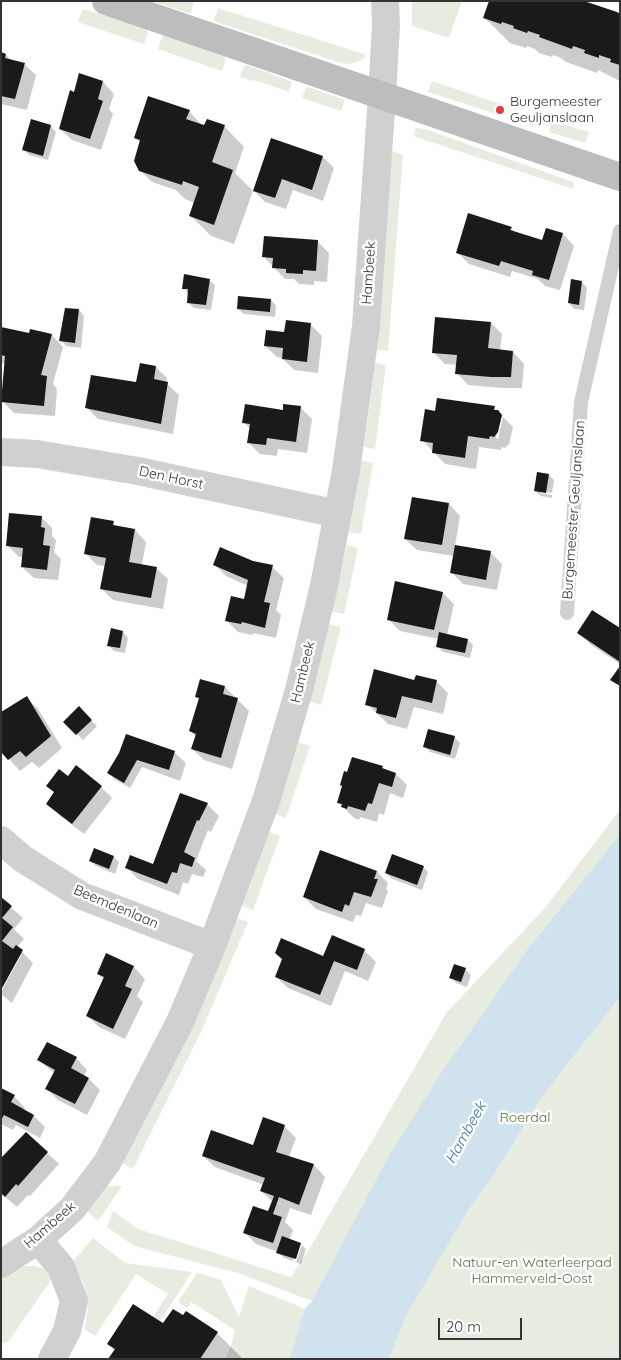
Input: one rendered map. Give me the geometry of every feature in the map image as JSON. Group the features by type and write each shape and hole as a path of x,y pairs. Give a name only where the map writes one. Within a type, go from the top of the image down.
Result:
{"main road":[{"path":"106,1 620,177"}],"street":[{"name":"Hambeek","path":"1,1264 38,1240 72,1209 107,1163 180,1022 212,946 267,798 299,690 324,586 346,471 366,326 382,96 386,25 385,1"},
{"name":"Den Horst","path":"1,452 37,454 138,471 338,514"},
{"name":"Beemdenlaan","path":"1,840 23,859 82,896 212,946"},
{"path":"38,1240 61,1266 74,1301 67,1331 52,1359"}],"lane":[{"name":"Burgemeester Geuljanslaan","path":"567,613 581,402 620,231"}],"green space":[{"path":"151,1 194,1 191,12 188,13"},
{"path":"412,1 462,1 449,38 412,26"},
{"path":"218,8 364,54 366,57 355,63 344,64 216,22 214,19"},
{"path":"84,9 147,29 148,32 144,44 78,22"},
{"path":"165,35 225,57 226,60 222,71 158,49 162,37"},
{"path":"247,65 290,81 292,83 288,93 287,91 254,80 240,77 244,66"},
{"path":"432,81 500,104 497,114 428,92"},
{"path":"308,87 345,100 341,111 302,98"},
{"path":"552,121 589,132 585,143 549,132"},
{"path":"416,128 425,129 573,182 573,189 413,136"},
{"path":"392,151 403,155 388,351 377,350"},
{"path":"375,363 386,365 375,449 364,447"},
{"path":"362,461 373,463 361,534 349,532"},
{"path":"347,545 358,548 344,614 332,611"},
{"path":"329,624 341,627 321,705 310,702"},
{"path":"298,742 310,746 286,818 275,814"},
{"name":"Roerdal","path":"620,810 620,1359 225,1359 235,1330 191,1302 187,1308 178,1302 197,1273 221,1280 239,1317 249,1286 308,1310 312,1301 238,1273 134,1246 107,1227 113,1211 138,1229 291,1277 311,1246 447,1012 544,909"},
{"path":"269,832 280,836 253,910 241,905"},
{"path":"237,918 248,922 201,1032 133,1169 122,1163"},
{"path":"106,1186 122,1186 98,1221 87,1211"},
{"path":"93,1238 125,1263 192,1272 160,1321 153,1317 168,1294 136,1274 95,1336 84,1329 88,1309 87,1295 83,1282 71,1264"},
{"path":"25,1266 35,1266 44,1269 53,1277 8,1342 1,1344 1,1279"}],"water":[{"name":"Roerdal","path":"620,835 620,996 540,1099 496,1171 468,1210 406,1315 389,1359 290,1359 305,1309 312,1301 390,1154 440,1075 528,949"}],"building":[{"path":"489,1 584,1 617,12 620,14 620,65 610,62 611,59 599,55 599,58 584,53 585,50 573,46 572,49 539,37 540,35 528,31 527,33 513,28 514,26 483,18"},
{"path":"1,52 6,54 5,58 25,63 15,99 1,96"},
{"path":"79,73 103,81 98,99 103,101 90,139 59,129 70,90 74,92"},
{"path":"148,96 190,110 186,119 204,125 207,119 225,125 212,162 233,170 214,225 189,216 199,187 183,181 182,185 139,171 134,161 140,140 134,138"},
{"path":"31,119 51,125 43,156 22,150"},
{"path":"271,138 323,156 312,190 282,179 275,198 253,191"},
{"path":"468,213 512,227 510,230 542,240 546,228 563,233 549,280 532,275 533,271 501,261 499,266 456,253"},
{"path":"264,236 318,240 316,271 303,270 303,274 286,273 286,269 272,268 273,258 262,257"},
{"path":"184,274 210,279 206,305 187,303 188,289 182,289"},
{"path":"571,279 582,281 579,305 568,303"},
{"path":"238,296 271,299 270,312 237,309"},
{"path":"65,308 79,309 75,343 59,341"},
{"path":"435,317 491,322 488,348 513,351 511,377 455,374 457,355 432,353"},
{"path":"286,320 311,323 307,362 282,359 283,348 264,346 266,330 284,332"},
{"path":"1,327 29,333 30,329 52,334 41,375 47,376 44,406 1,402 5,356 1,355"},
{"path":"140,363 156,366 154,379 168,382 161,424 85,408 91,375 136,382"},
{"path":"437,398 495,406 494,410 498,410 502,415 498,432 494,437 490,436 489,439 468,436 465,458 432,453 433,443 420,441 425,409 435,411"},
{"path":"245,404 283,410 283,404 301,406 296,442 267,438 266,445 247,443 250,424 242,423"},
{"path":"537,472 549,474 546,493 534,491"},
{"path":"412,497 449,503 442,545 404,539"},
{"path":"9,513 42,516 41,527 45,528 43,545 50,546 47,570 21,567 23,548 6,546"},
{"path":"91,517 114,521 113,525 135,529 129,562 157,567 151,598 100,589 106,558 84,554"},
{"path":"455,545 491,551 486,580 450,573"},
{"path":"220,547 253,561 273,565 264,602 270,603 265,628 242,622 241,624 225,621 231,596 244,599 248,580 213,565"},
{"path":"395,581 443,592 434,630 387,620"},
{"path":"592,610 620,628 620,662 577,633"},
{"path":"111,628 123,631 120,648 107,646"},
{"path":"439,632 468,639 465,653 436,647"},
{"path":"620,666 620,686 610,680"},
{"path":"374,669 414,680 416,675 437,680 432,703 402,696 396,718 376,713 377,708 365,705"},
{"path":"200,679 225,686 223,694 238,698 221,758 191,749 196,734 189,731 199,698 195,697"},
{"path":"27,696 51,736 26,757 20,751 8,760 1,752 1,712"},
{"path":"79,706 92,720 76,735 63,722"},
{"path":"428,729 455,736 450,755 423,747"},
{"path":"126,734 175,751 169,770 137,760 124,783 107,773 119,753"},
{"path":"352,757 383,766 382,768 396,773 392,787 379,783 372,804 368,803 365,811 348,806 347,809 341,807 342,804 337,803 344,771 347,772"},
{"path":"76,765 102,786 72,824 46,804 54,792 46,786 59,769 68,776"},
{"path":"180,793 208,803 199,821 197,820 184,852 195,858 192,867 180,863 177,873 172,872 167,884 125,868 130,855 153,864"},
{"path":"94,848 114,856 109,869 89,861"},
{"path":"320,850 377,871 374,879 378,879 371,897 354,892 349,906 345,904 342,912 303,897"},
{"path":"392,854 424,866 417,885 385,873"},
{"path":"1,897 12,906 2,918 13,927 2,941 13,949 16,945 23,950 1,990"},
{"path":"332,935 365,949 357,970 334,961 320,995 275,977 282,959 275,953 281,938 323,956"},
{"path":"106,953 134,966 125,986 132,989 113,1029 86,1016 104,977 97,974"},
{"path":"454,964 466,968 461,982 449,978"},
{"path":"47,1042 77,1057 71,1068 89,1078 75,1104 45,1089 55,1070 37,1060"},
{"path":"1,1088 15,1095 11,1102 34,1115 28,1127 4,1115 1,1120"},
{"path":"263,1117 285,1125 276,1152 314,1164 299,1205 279,1197 273,1214 282,1217 273,1243 243,1233 253,1206 268,1211 274,1196 260,1191 265,1178 202,1156 211,1130 253,1145"},
{"path":"26,1132 48,1152 18,1186 16,1184 5,1197 1,1193 1,1158"},
{"path":"282,1236 301,1243 296,1259 276,1253"},
{"path":"133,1304 163,1323 173,1309 183,1315 186,1311 218,1332 200,1359 108,1359 115,1349 107,1344"}],"place":[{"name":"Burgemeester Geuljanslaan","path":"500,110"}],"park label":[{"name":"Natuur-en Waterleerpad Hammerveld-Oost","path":"532,1272"}]}
